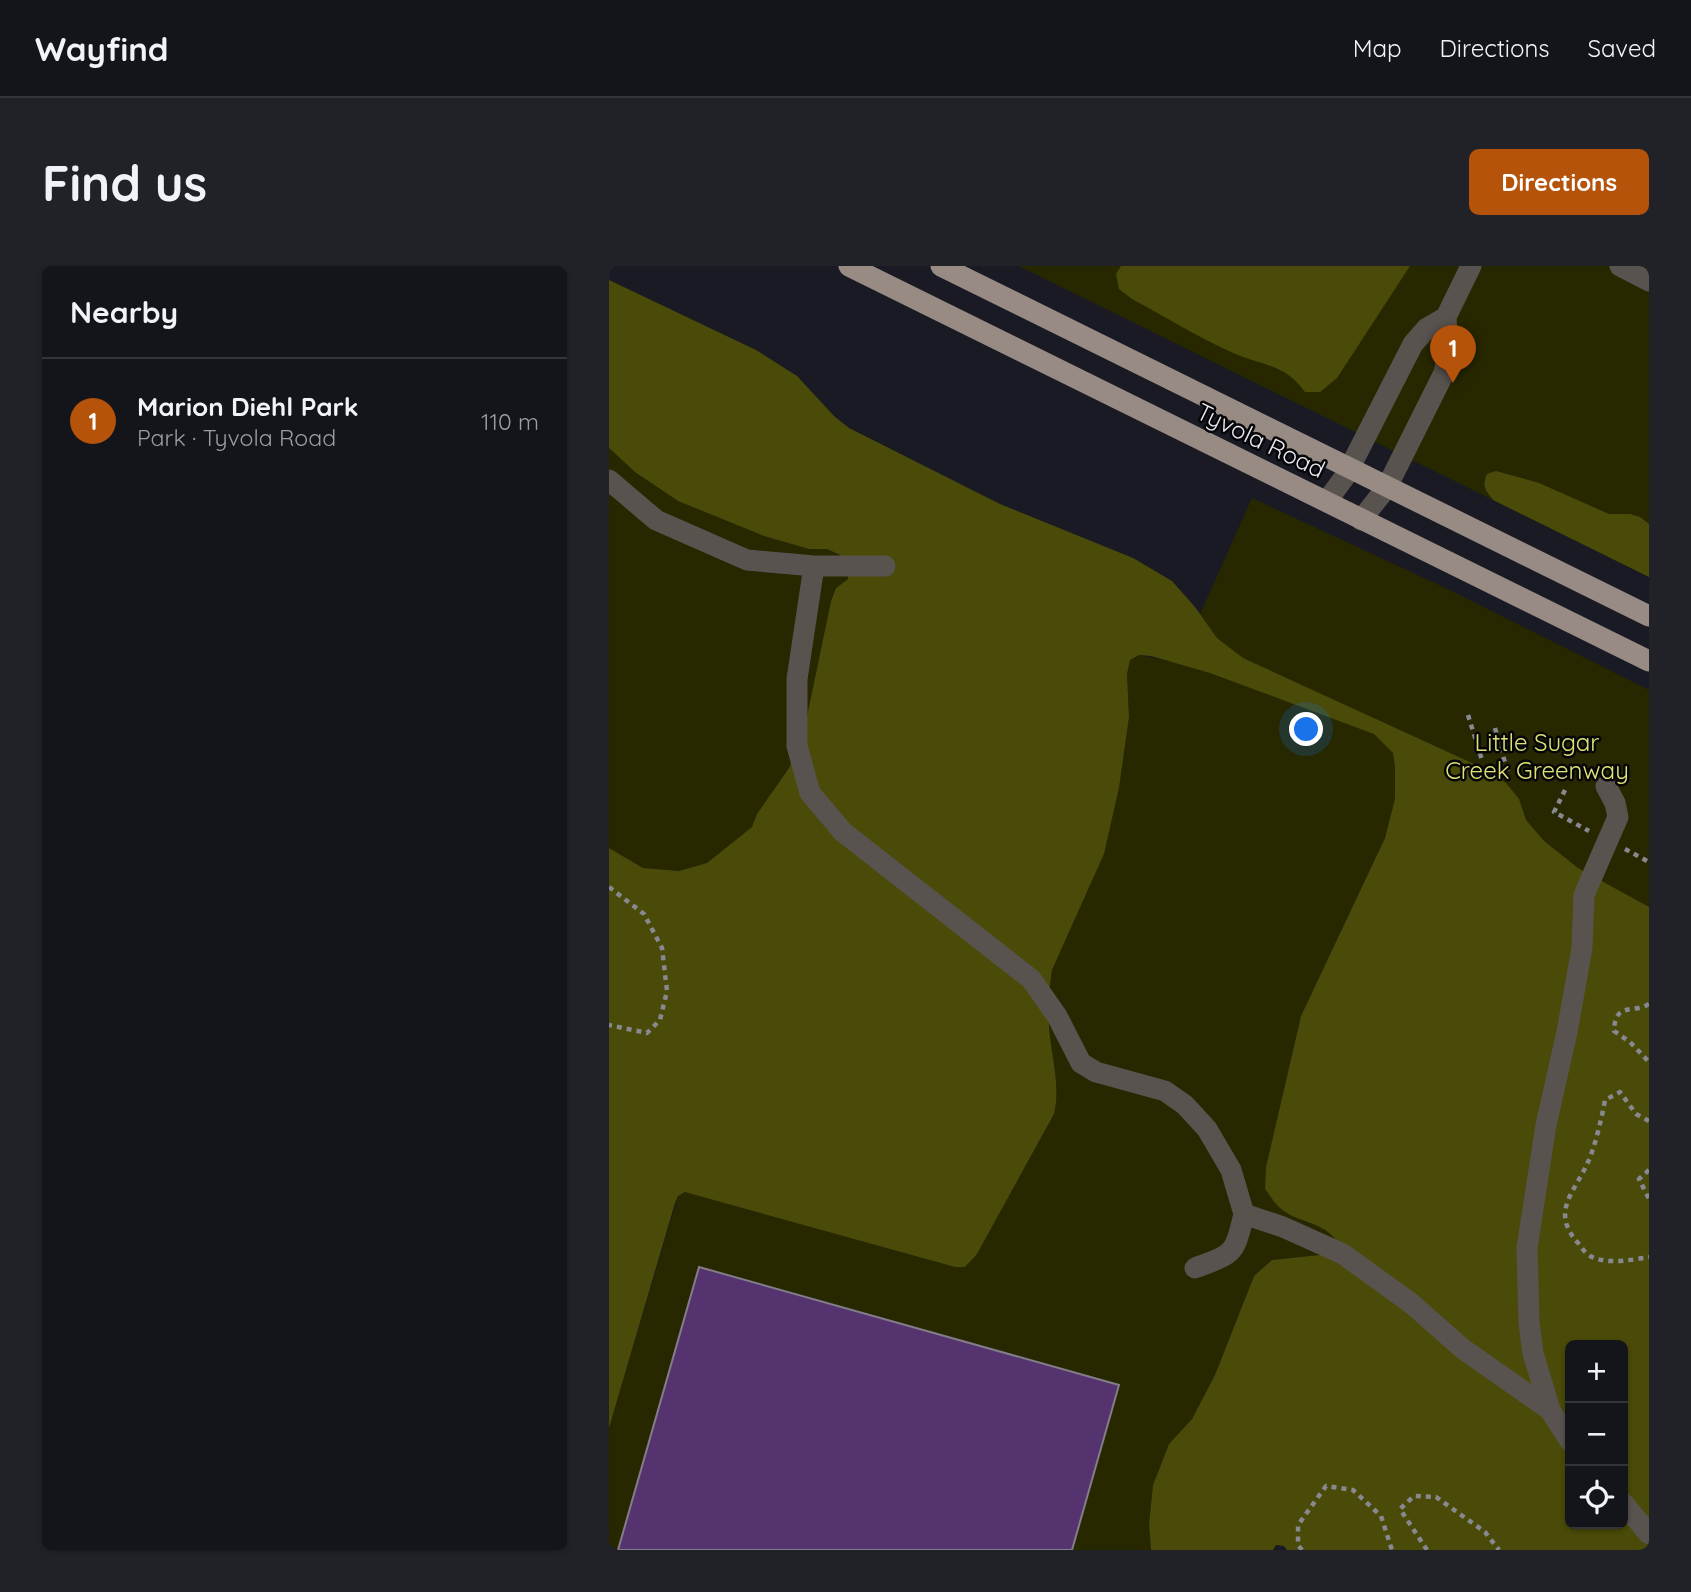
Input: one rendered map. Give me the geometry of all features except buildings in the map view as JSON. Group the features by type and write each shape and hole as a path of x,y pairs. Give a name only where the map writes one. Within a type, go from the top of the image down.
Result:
{"main road":[{"name":"Tyvola Road","path":"849,266 1649,661"},
{"name":"Tyvola Road","path":"941,266 1649,617"}],"lane":[{"path":"1361,520 1387,487 1444,373 1448,353 1446,317 1471,266"},
{"path":"1620,266 1649,281"},
{"path":"1327,501 1349,468 1413,344 1427,328 1446,317"},
{"path":"609,480 656,520 747,560 814,566 885,566"},
{"path":"814,566 797,679 797,746 810,793 843,832 1031,979 1057,1016 1081,1063 1096,1072 1165,1091 1185,1105 1207,1129 1231,1170 1244,1213 1237,1246 1222,1258 1195,1268"},
{"path":"1565,1433 1550,1410 1533,1353 1529,1323 1527,1248 1546,1125 1567,1032 1582,947 1584,895 1618,817 1615,803 1606,786"},
{"path":"1244,1213 1343,1254 1412,1304 1463,1349 1550,1410"},
{"path":"1628,1509 1649,1534"}],"path":[{"path":"1468,715 1482,760"},
{"path":"1495,728 1508,773"},
{"path":"609,887 644,914 662,948 667,991 660,1020 647,1033 609,1025"},
{"path":"1649,1004 1630,1007 1614,1020 1614,1031 1630,1042 1649,1062"},
{"path":"1649,1121 1636,1114 1620,1091 1605,1100 1594,1148 1587,1166 1570,1192 1565,1215 1572,1236 1590,1256 1612,1261 1649,1256"},
{"path":"1649,1170 1639,1180 1649,1199"},
{"path":"1302,1550 1298,1545 1298,1525 1326,1486 1353,1490 1381,1516 1392,1550"},
{"path":"1427,1550 1400,1509 1414,1496 1436,1497 1485,1532 1499,1550"}],"green space":[{"path":"1019,266 1649,266 1649,577"},
{"path":"609,448 635,472 678,501 764,536 809,549 827,549 840,555 848,572 848,579 836,588 831,601 805,726 789,768 758,814 753,827 707,863 679,871 643,868 609,848"},
{"name":"Little Sugar Creek Greenway","path":"1252,498 1454,592 1649,690 1649,935 1393,808 1385,838 1301,1016 1266,1167 1303,1221 1323,1228 1337,1242 1329,1254 1272,1260 1254,1276 1215,1375 1192,1419 1169,1444 1153,1485 1149,1524 1151,1550 609,1550 609,1428 678,1196 686,1192 955,1267 977,1254 1054,1114 1056,1081 1049,1019 1052,970 1104,854 1119,788 1129,717 1127,674 1130,659 1139,655 1178,663"}],"shaded area":[{"path":"1121,266 1410,266 1337,378 1320,392 1305,392 1297,382 1280,370 1217,345 1132,299 1119,289 1116,274"},
{"path":"609,280 756,350 797,376 834,416 849,428 1000,504 1133,558 1172,581 1217,638 1243,658 1472,763 1506,783 1519,799 1526,820 1544,841 1578,868 1649,907 1649,1550 1287,1550 1284,1546 1276,1545 1273,1550 1151,1550 1149,1524 1153,1485 1169,1444 1192,1419 1215,1375 1254,1276 1272,1260 1329,1254 1337,1242 1325,1230 1286,1213 1277,1205 1265,1189 1266,1167 1301,1016 1385,838 1395,799 1395,766 1393,753 1374,734 1210,673 1151,656 1139,655 1130,660 1127,674 1129,717 1119,788 1104,854 1052,970 1049,1019 1056,1081 1054,1114 977,1254 965,1267 955,1267 685,1192 678,1196 675,1203 609,1428 609,848 643,868 679,871 707,863 752,827 757,814 789,768 805,726 831,601 836,588 848,579 848,572 840,555 827,549 809,549 764,536 678,501 635,472 609,448"},
{"path":"1496,471 1539,483 1609,514 1640,517 1649,524 1649,577 1493,500 1486,491 1485,482 1487,474"}],"place":[{"name":"Marion Diehl Park","path":"1453,383"}]}
